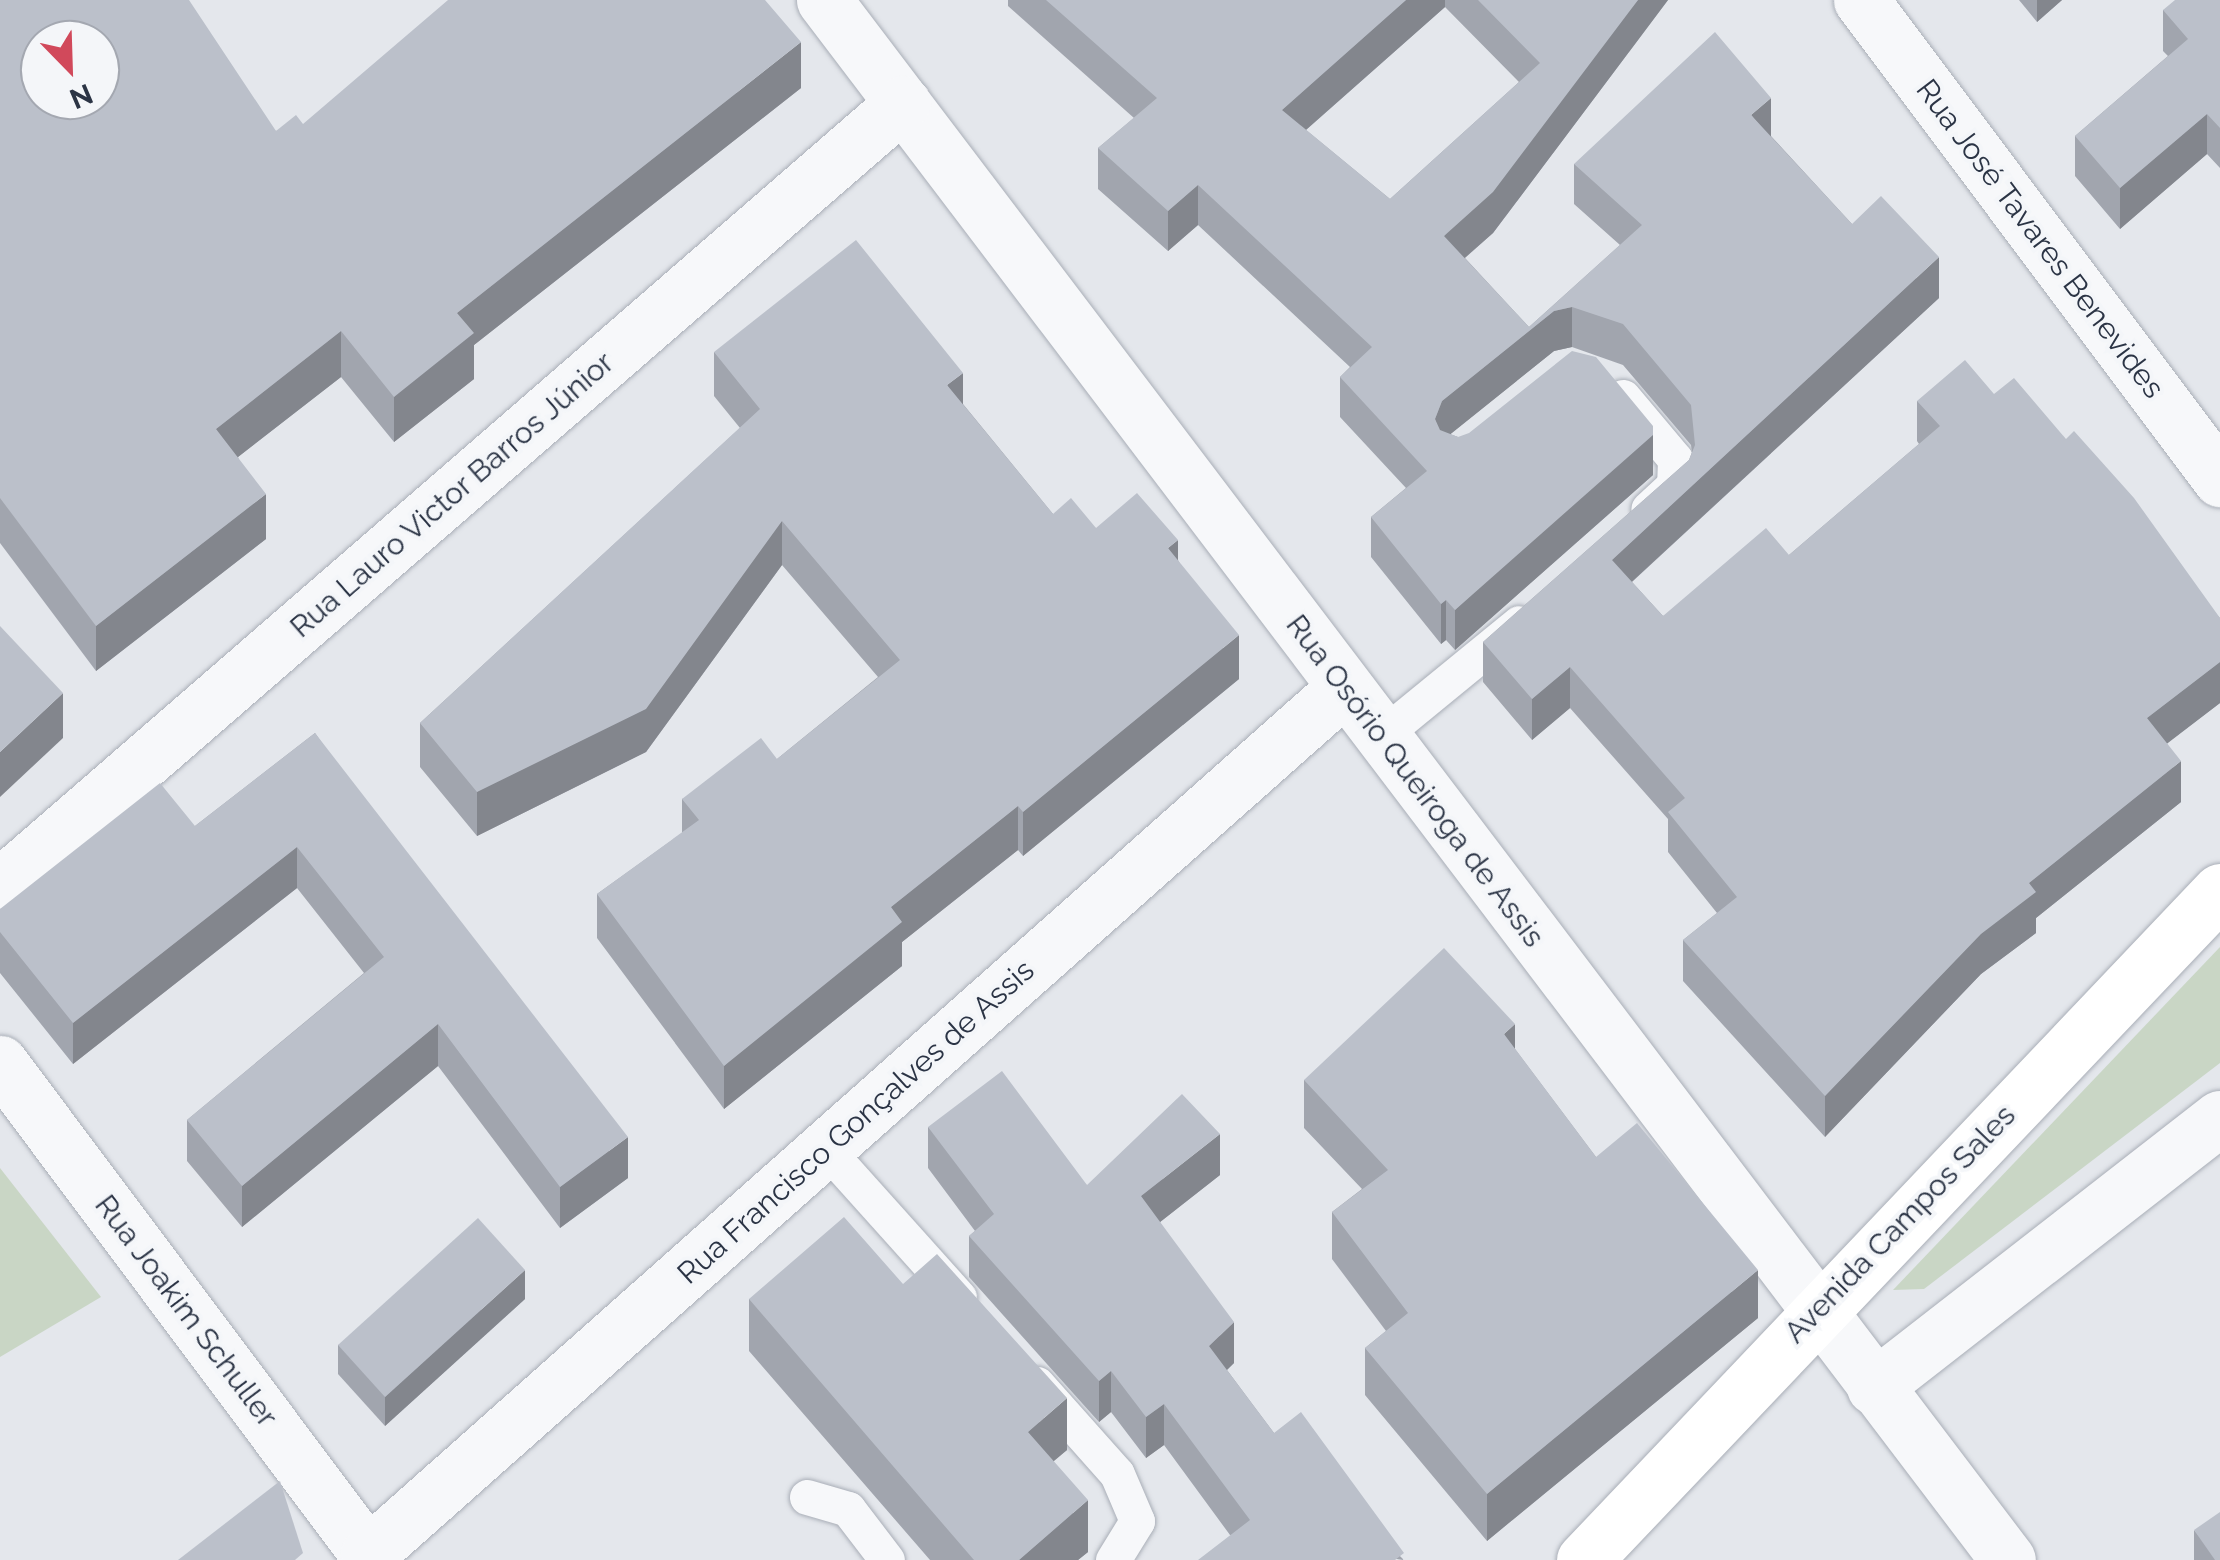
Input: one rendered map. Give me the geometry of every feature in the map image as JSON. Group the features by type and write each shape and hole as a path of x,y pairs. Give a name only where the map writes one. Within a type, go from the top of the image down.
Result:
{"street":[{"name":"Rua Osório Queiroga de Assis","path":"824,0 2008,1560"},
{"name":"Rua José Tavares Benevides","path":"1861,0 2220,478"},
{"name":"Rua Lauro Victor Barros Júnior","path":"0,886 903,103"},
{"name":"Rua Francisco Gonçalves de Assis","path":"367,1558 1344,689"},
{"name":"Avenida Campos Sales","path":"1584,1560 1818,1309 2220,891"},
{"name":"Rua Joakim Schuller","path":"0,1063 367,1558"},
{"path":"1874,1387 2220,1118"}],"lane":[{"path":"1594,375 1608,378 1675,459 1674,485 1616,537"},
{"path":"1381,736 1543,601"},
{"path":"826,1148 984,1326"},
{"path":"1011,1356 1117,1474 1137,1521 1113,1560"},
{"path":"807,1497 848,1509 886,1560"}],"green space":[{"path":"2220,947 2220,1063 1924,1289 1893,1290"},
{"path":"0,1168 101,1297 0,1357"}],"building":[{"path":"0,0 189,0 276,131 296,115 303,124 448,0 765,0 801,42 457,313 474,333 394,397 341,331 216,429 266,494 96,626 0,498"},
{"path":"1046,0 1406,0 1282,110 1390,199 1540,63 1478,0 1638,0 1493,192 1444,236 1529,327 1642,225 1574,164 1715,32 1771,98 1751,115 1852,224 1881,196 1939,257 1612,560 1663,616 1766,528 1789,555 1940,426 1917,401 1965,360 1994,394 2014,378 2066,439 2074,431 2134,498 2220,618 2220,662 2147,718 2181,761 2029,883 2036,892 1981,934 1825,1096 1683,940 1737,897 1668,812 1685,798 1570,667 1532,699 1483,642 1689,460 1695,445 1691,405 1623,324 1572,307 1554,311 1442,401 1435,419 1440,430 1458,437 1469,433 1572,351 1596,357 1653,426 1653,435 1455,610 1446,600 1441,604 1371,517 1427,471 1340,377 1372,347 1198,185 1168,211 1098,148 1157,98"},
{"path":"2175,0 2220,0 2220,128 2207,114 2120,188 2075,136 2188,39 2163,10"},
{"path":"856,240 963,373 947,385 1053,514 1071,498 1096,528 1137,493 1178,540 1168,548 1239,635 1023,812 1018,806 891,907 902,922 724,1066 597,894 699,820 682,799 761,738 777,759 900,660 782,521 646,709 477,792 420,723 760,409 714,352"},
{"path":"0,626 63,693 0,752"},
{"path":"315,733 628,1137 560,1187 438,1024 242,1186 187,1120 384,957 297,847 73,1023 0,932 0,909 160,783 195,826"},
{"path":"1444,948 1515,1024 1504,1034 1596,1157 1637,1123 1758,1270 1487,1494 1365,1348 1408,1313 1332,1212 1388,1170 1304,1080"},
{"path":"1002,1071 1087,1185 1182,1094 1220,1134 1141,1196 1234,1322 1209,1346 1274,1433 1301,1412 1404,1553 1395,1560 1198,1560 1250,1520 1164,1404 1146,1417 1111,1371 1099,1381 969,1236 994,1214 928,1127"},
{"path":"844,1217 903,1284 937,1254 1067,1398 1028,1432 1088,1500 1019,1560 974,1560 749,1299"},
{"path":"478,1218 525,1270 385,1397 338,1345"},
{"path":"280,1481 303,1553 295,1560 178,1560"},
{"path":"2220,1512 2220,1560 2215,1560 2194,1530"}]}
